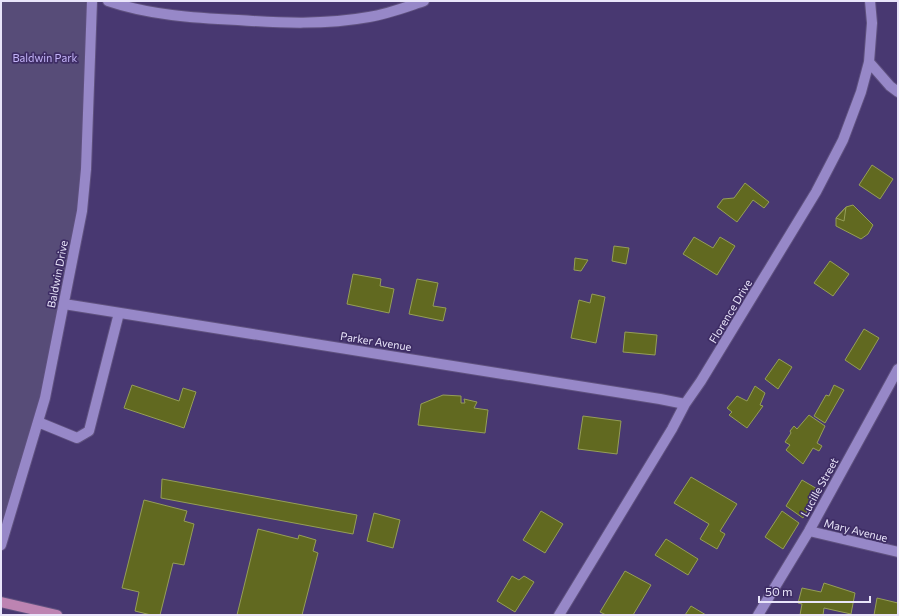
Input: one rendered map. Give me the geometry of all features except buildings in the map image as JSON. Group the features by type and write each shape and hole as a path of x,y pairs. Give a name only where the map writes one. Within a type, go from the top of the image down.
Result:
{"main road":[{"path":"1,602 57,615"}],"street":[{"name":"Baldwin Drive","path":"1,545 45,398 82,211 86,169 92,1"},
{"path":"108,1 124,6 171,15 280,23 319,22 369,17 424,1"},
{"name":"Florence Drive","path":"559,615 672,429 685,404 701,381 816,192 851,120 861,92 869,62 872,24 870,1"},
{"path":"869,62 890,86 898,92"},
{"name":"Parker Avenue","path":"64,304 660,398 685,404"},
{"path":"38,422 77,438 89,431 119,313"},
{"name":"Lucille Street","path":"758,615 809,531 898,369"},
{"name":"Mary Avenue","path":"809,531 898,552"}],"green space":[{"name":"Baldwin Park","path":"1,1 91,1 85,169 43,398 1,540"}]}
